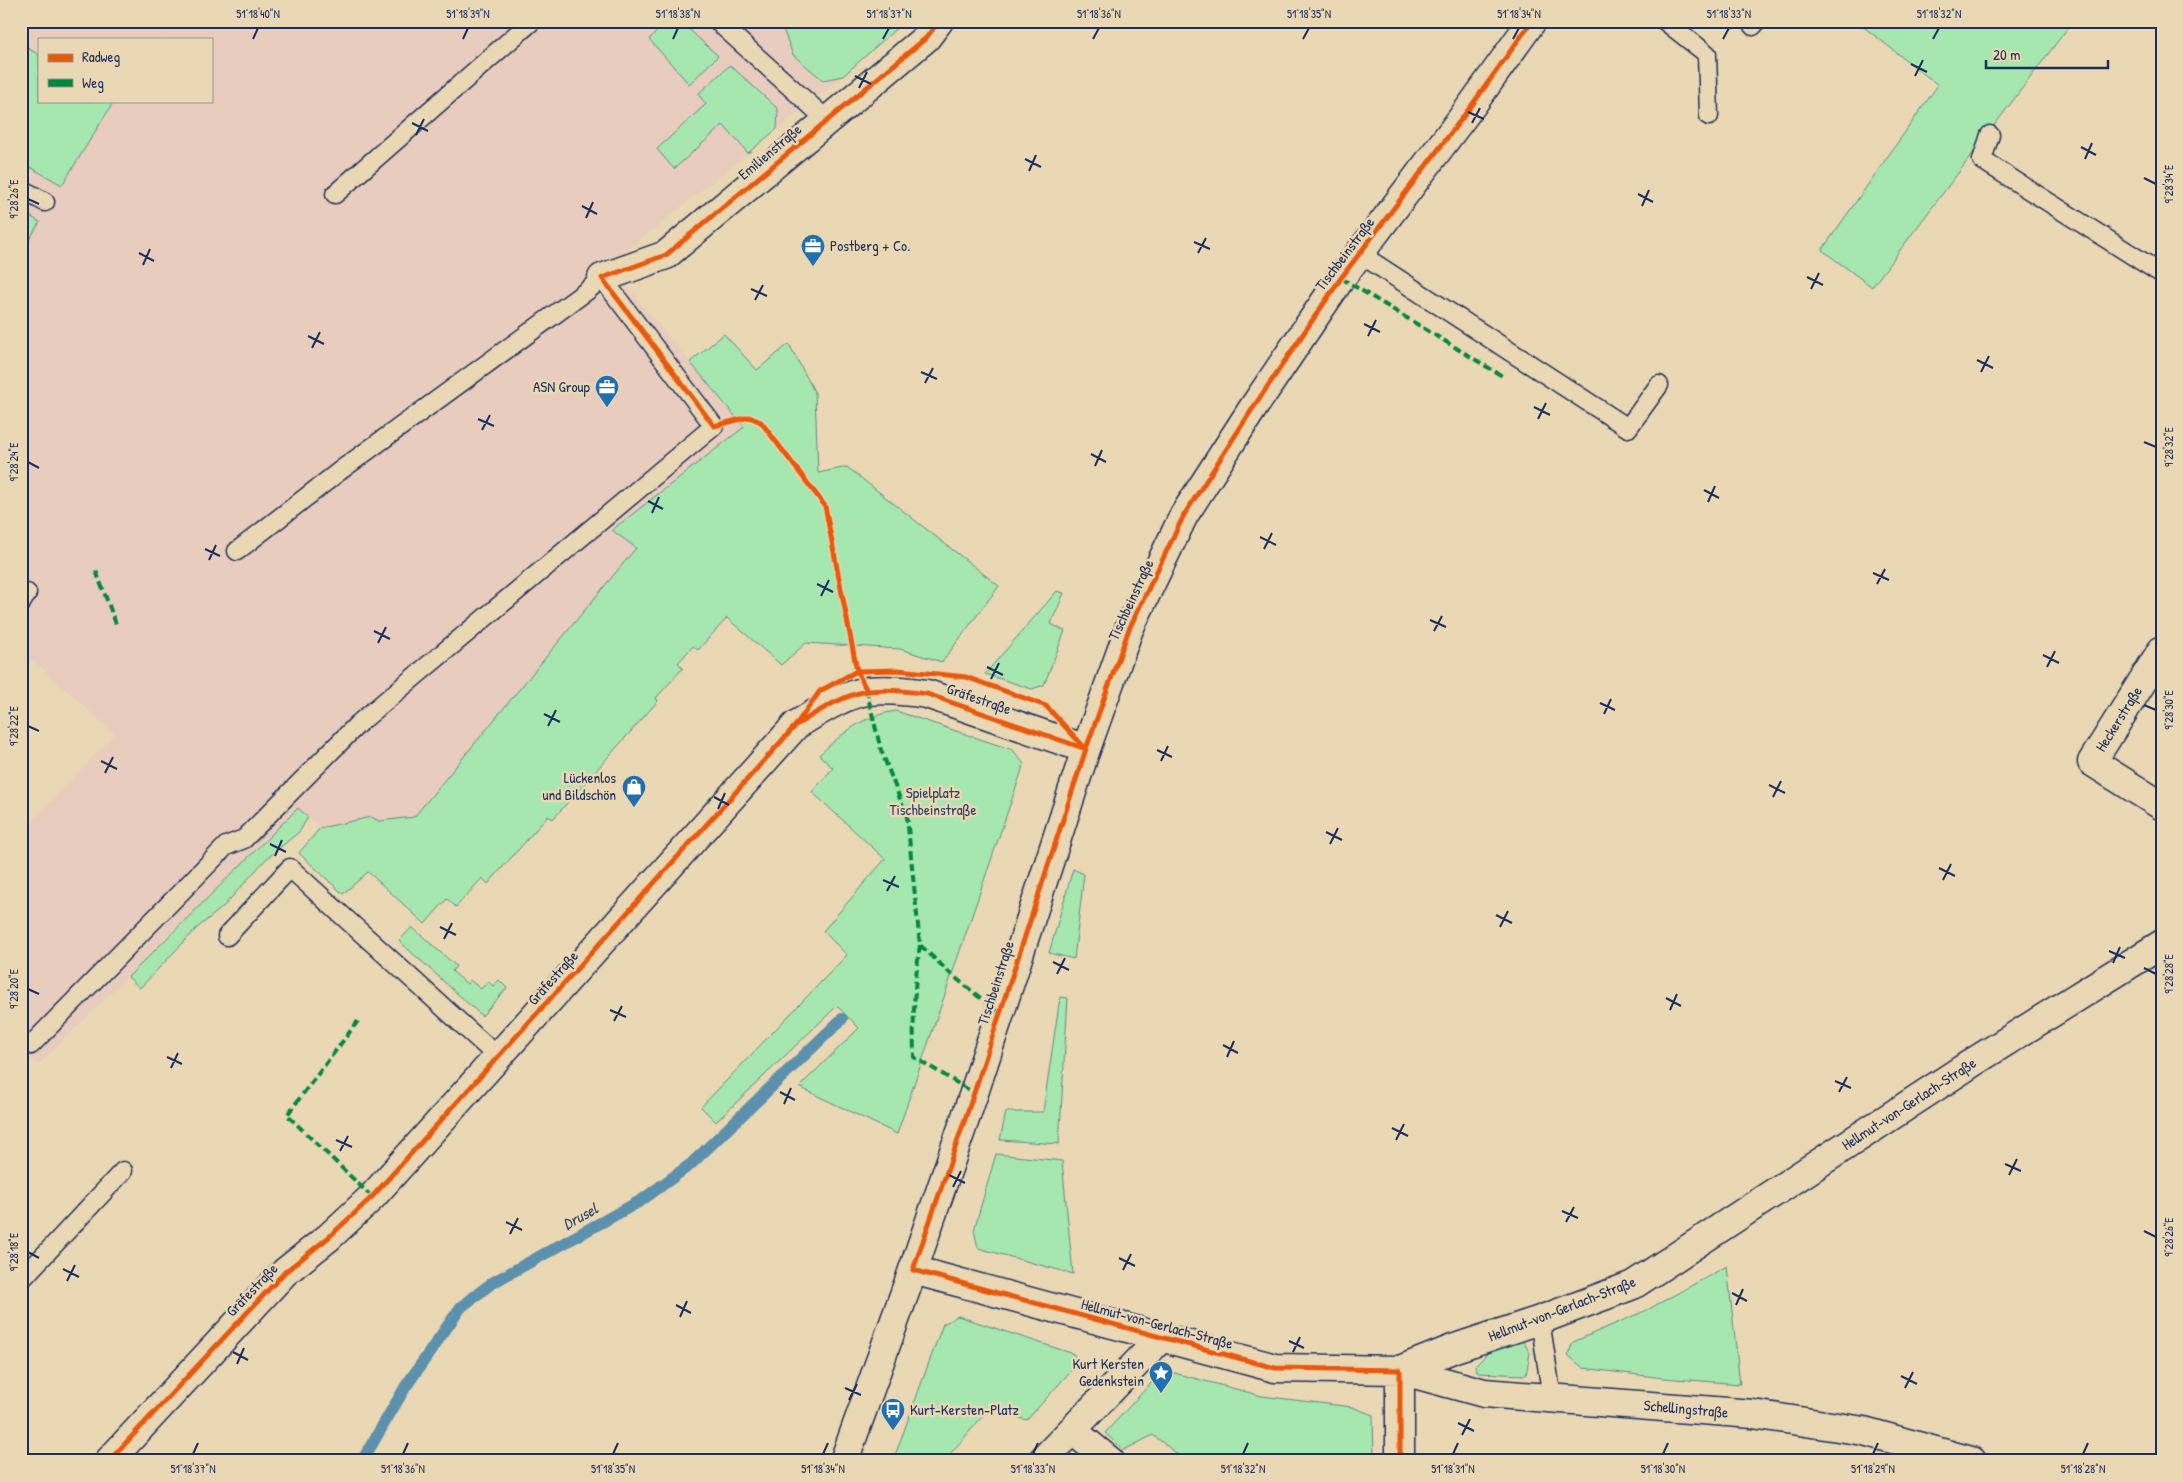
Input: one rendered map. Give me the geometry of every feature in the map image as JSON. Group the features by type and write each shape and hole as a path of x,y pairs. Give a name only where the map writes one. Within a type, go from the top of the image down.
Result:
{"street":[{"name":"Emilienstraße","path":"602,278 666,255 926,38 938,21"},
{"name":"Tischbeinstraße","path":"844,1461 974,1093 1086,749 1129,629 1184,515 1281,367 1341,278 1472,105 1532,21"},
{"name":"Heckerstraße","path":"2162,650 2092,762 2162,806"},
{"name":"Gräfestraße","path":"109,1461 285,1272 329,1237 372,1197 796,725 839,700 867,691 901,691 927,694 1086,749"},
{"name":"Hellmut-von-Gerlach-Straße","path":"913,1270 1275,1368 1400,1370 1455,1348 1540,1320 1632,1285 1959,1072 2162,944"},
{"path":"1042,1461 1073,1431 1160,1338"},
{"path":"1400,1370 1400,1461"},
{"name":"Schellingstraße","path":"1400,1370 1484,1393 1753,1414 1864,1431 1972,1461"},
{"path":"1073,1431 1110,1461"}],"lane":[{"path":"335,194 532,21"},
{"path":"717,21 827,120"},
{"path":"1665,21 1707,54 1710,116"},
{"path":"1990,135 1982,160 2162,274"},
{"path":"21,189 45,202"},
{"path":"1360,254 1628,428 1659,385"},
{"path":"21,1040 32,1045 226,846 244,839 358,724 714,426 602,278 341,470 237,551"},
{"path":"227,936 290,868 498,1057"},
{"path":"21,1280 123,1171"},
{"path":"1540,1320 1552,1398"}],"shaded area":[{"path":"21,21 900,21 899,26 843,76 609,265 744,427 417,818 320,828 298,808 39,1064 21,1056 21,834 115,734 32,659 21,671"}],"green space":[{"path":"668,21 680,21 718,56 689,84 649,39"},
{"path":"780,21 900,21 899,26 843,76 823,80 793,55"},
{"path":"1856,21 2073,21 1872,287 1822,250 1938,85"},
{"path":"21,44 38,54 38,102 113,103 62,185 21,162"},
{"path":"730,65 778,109 777,129 748,153 723,125 674,169 657,149 706,104 698,94"},
{"path":"21,211 40,222 21,253"},
{"path":"724,334 757,370 789,344 815,393 818,473 847,467 999,586 942,662 900,649 806,643 781,665 727,618 698,650 693,646 678,663 683,668 656,698 658,701 553,819 548,816 488,884 482,878 456,907 447,899 425,924 368,872 343,894 299,853 320,828 371,817 379,821 414,817 636,548 612,530 744,427 690,362"},
{"path":"1057,591 1064,593 1051,624 1065,631 1044,685 1032,689 985,674"},
{"name":"Spielplatz Tischbeinstraße","path":"896,711 1013,750 1024,764 897,1134 799,1087 859,1028 837,1006 716,1122 701,1107 847,955 823,931 885,859 812,792 833,768 819,755 845,733 863,721 884,713"},
{"path":"298,808 308,817 300,831 265,860 223,907 197,928 140,988 128,977"},
{"path":"1073,869 1084,874 1074,959 1049,953"},
{"path":"412,927 456,966 452,971 467,984 470,980 481,989 488,981 493,986 499,980 507,988 482,1016 399,941"},
{"path":"1060,997 1068,998 1059,1144 1000,1140 1006,1112 1043,1112"},
{"path":"996,1154 1062,1161 1073,1274 978,1248 974,1230"},
{"path":"1727,1266 1740,1384 1663,1378 1583,1368 1568,1355 1573,1342 1647,1310"},
{"path":"958,1316 1074,1354 1077,1364 1027,1420 989,1409 944,1461 893,1461 943,1324"},
{"path":"1522,1340 1530,1353 1526,1375 1478,1373 1475,1366 1491,1350"},
{"path":"1163,1370 1262,1396 1352,1407 1373,1415 1374,1461 1186,1461 1153,1435 1124,1450 1105,1433"}],"waterway":[{"name":"Drusel","path":"362,1461 406,1386 461,1307 492,1283 642,1200 691,1164 842,1019"}],"marked path":[{"path":"1341,278 1504,377"},
{"path":"96,571 116,624"},
{"path":"866,689 881,750 907,817 920,945 952,975 999,1013"},
{"path":"920,945 914,1001 914,1057 974,1093"},
{"path":"358,1021 287,1115 372,1197"}],"cycle path":[{"path":"867,691 857,671 825,506 761,422 749,417 714,426 602,278 666,255 926,38 939,21"},
{"path":"1400,1461 1400,1370 1275,1368 913,1270 974,1093 1086,749 1129,629 1184,515 1253,408 1341,278 1472,105 1532,21"},
{"path":"798,722 820,691 857,671 898,670 966,677 1046,706 1084,747"},
{"path":"109,1461 285,1272 329,1237 372,1197 796,725 830,705 858,693 875,690 905,691 927,694 1086,749"}],"place":[{"name":"Postberg + Co.","path":"813,267"},
{"name":"ASN Group","path":"607,408"},
{"name":"Lückenlos und Bildschön","path":"634,808"},
{"name":"Kurt Kersten Gedenkstein","path":"1161,1394"},
{"name":"Kurt-Kersten-Platz","path":"893,1431"}]}
